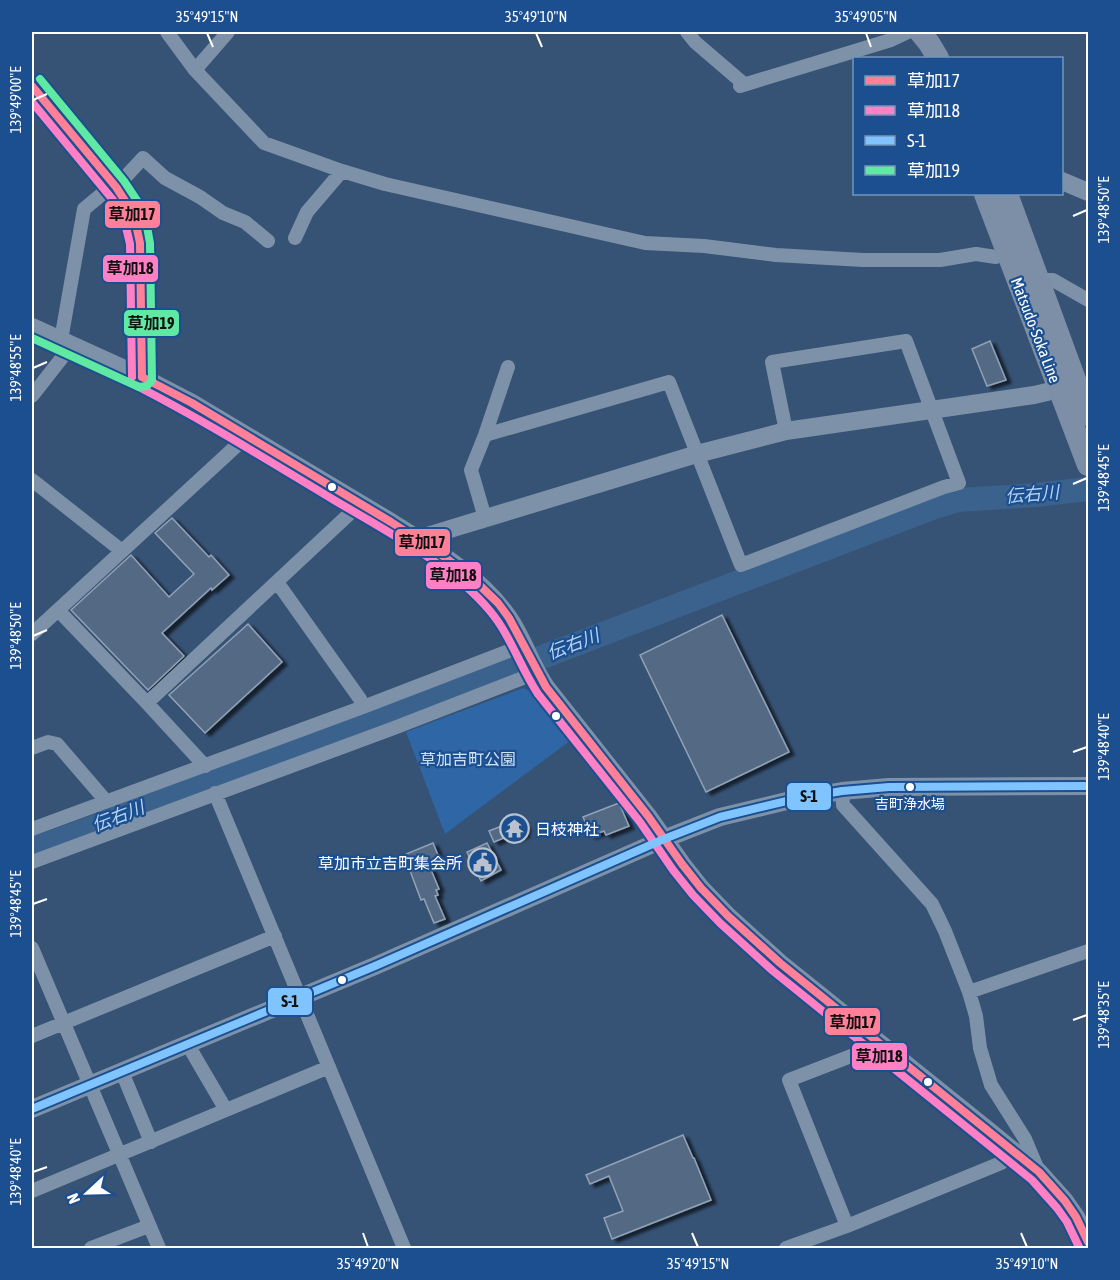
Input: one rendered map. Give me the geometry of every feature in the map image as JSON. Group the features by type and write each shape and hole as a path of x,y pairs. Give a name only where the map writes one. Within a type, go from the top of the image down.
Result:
{"main road":[{"path":"919,32 930,57"},
{"path":"919,32 937,57"},
{"name":"Matsudo-Soka Line","path":"991,195 1008,253 1067,385 1089,415"},
{"name":"Matsudo-Soka Line","path":"992,195 1040,280 1089,465"}],"street":[{"path":"167,32 195,70 264,144 385,184 645,243 863,260 940,260 976,254 996,257 1008,253"},
{"path":"195,70 228,32"},
{"path":"687,32 742,85 891,40 908,32"},
{"path":"32,86 128,204 138,224 142,377"},
{"path":"32,396 67,343 84,209 114,186 143,158 165,178 200,197 223,213 245,222 268,241"},
{"path":"296,238 307,212 342,171"},
{"path":"1063,181 1089,192"},
{"path":"1040,280 1053,280 1089,300"},
{"path":"32,327 142,377 192,403 417,539 468,575 485,590 510,619 546,687 648,816 701,888 780,963 1039,1172 1065,1201 1089,1242"},
{"path":"485,435 669,382 741,565 959,483 906,341 772,362 786,431"},
{"path":"485,518 471,470 508,367"},
{"path":"417,539 697,454 786,431 1034,395 1067,385"},
{"path":"32,634 246,436"},
{"path":"32,480 122,551"},
{"path":"147,703 360,504"},
{"path":"277,582 363,706"},
{"path":"58,610 205,766"},
{"path":"32,829 363,706 531,660"},
{"path":"32,862 393,728 531,660"},
{"path":"32,748 48,742 57,744 106,801"},
{"path":"32,1109 300,998 664,839 749,809 842,791 889,788 1089,786"},
{"path":"842,791 843,805 932,904 969,992 990,1085 1025,1139 1039,1172"},
{"path":"215,793 404,1248"},
{"path":"32,1036 275,936"},
{"path":"32,948 159,1248"},
{"path":"969,992 1089,951"},
{"path":"847,1226 789,1080 864,1052 874,1040"},
{"path":"188,1045 226,1110"},
{"path":"32,1191 329,1067"},
{"path":"122,1072 151,1142"},
{"path":"786,1248 847,1226 1001,1163 1013,1151"},
{"path":"91,1248 150,1226"}],"green space":[{"name":"草加吉町公園","path":"523,688 531,691 571,740 445,834 406,732"}],"building":[{"path":"990,341 1006,380 987,386 972,349"},
{"path":"172,518 229,575 212,590 211,588 162,633 184,656 148,690 71,610 131,555 169,597 194,574 155,533"},
{"path":"722,615 789,752 706,792 640,655"},
{"path":"248,624 282,662 205,733 169,695"},
{"path":"619,803 629,826 606,835 604,831 591,836 583,817"},
{"path":"518,816 526,829 523,830 525,834 512,839 511,835 494,842 489,831 507,824 506,822"},
{"path":"433,843 440,860 429,865 439,889 436,890 438,895 435,896 445,919 434,923 424,899 421,900 406,860 409,859 406,854"},
{"path":"487,843 501,870 481,881 467,852"},
{"path":"683,1135 711,1200 612,1239 604,1218 623,1211 609,1176 590,1184 586,1175"}],"waterway":[{"name":"伝右川","path":"32,849 932,508 958,500 1088,489"}],"transit line":[{"name":"草加19","path":"32,338 139,387 147,386 152,380 150,243 145,216 124,181 40,79"},
{"name":"草加17","path":"32,86 116,187 135,220 140,243 142,377"},
{"name":"草加18","path":"32,102 113,200 125,223 130,244 132,377"},
{"name":"草加17","path":"142,377 192,403 391,522 470,576 498,603 509,618 546,687 648,816 701,888 780,963 1039,1172 1065,1201 1088,1242"},
{"name":"草加18","path":"137,386 212,427 396,537 438,564 475,594 504,631 538,694 640,822 693,895 773,971 1032,1180 1067,1222 1079,1247"},
{"name":"S-1","path":"32,1109 375,966 664,839 720,817 795,799 842,791 889,787 1088,786"}],"place":[{"name":"吉町浄水場","path":"910,787"},
{"name":"日枝神社","path":"514,829"},
{"name":"草加市立吉町集会所","path":"483,863"}]}
